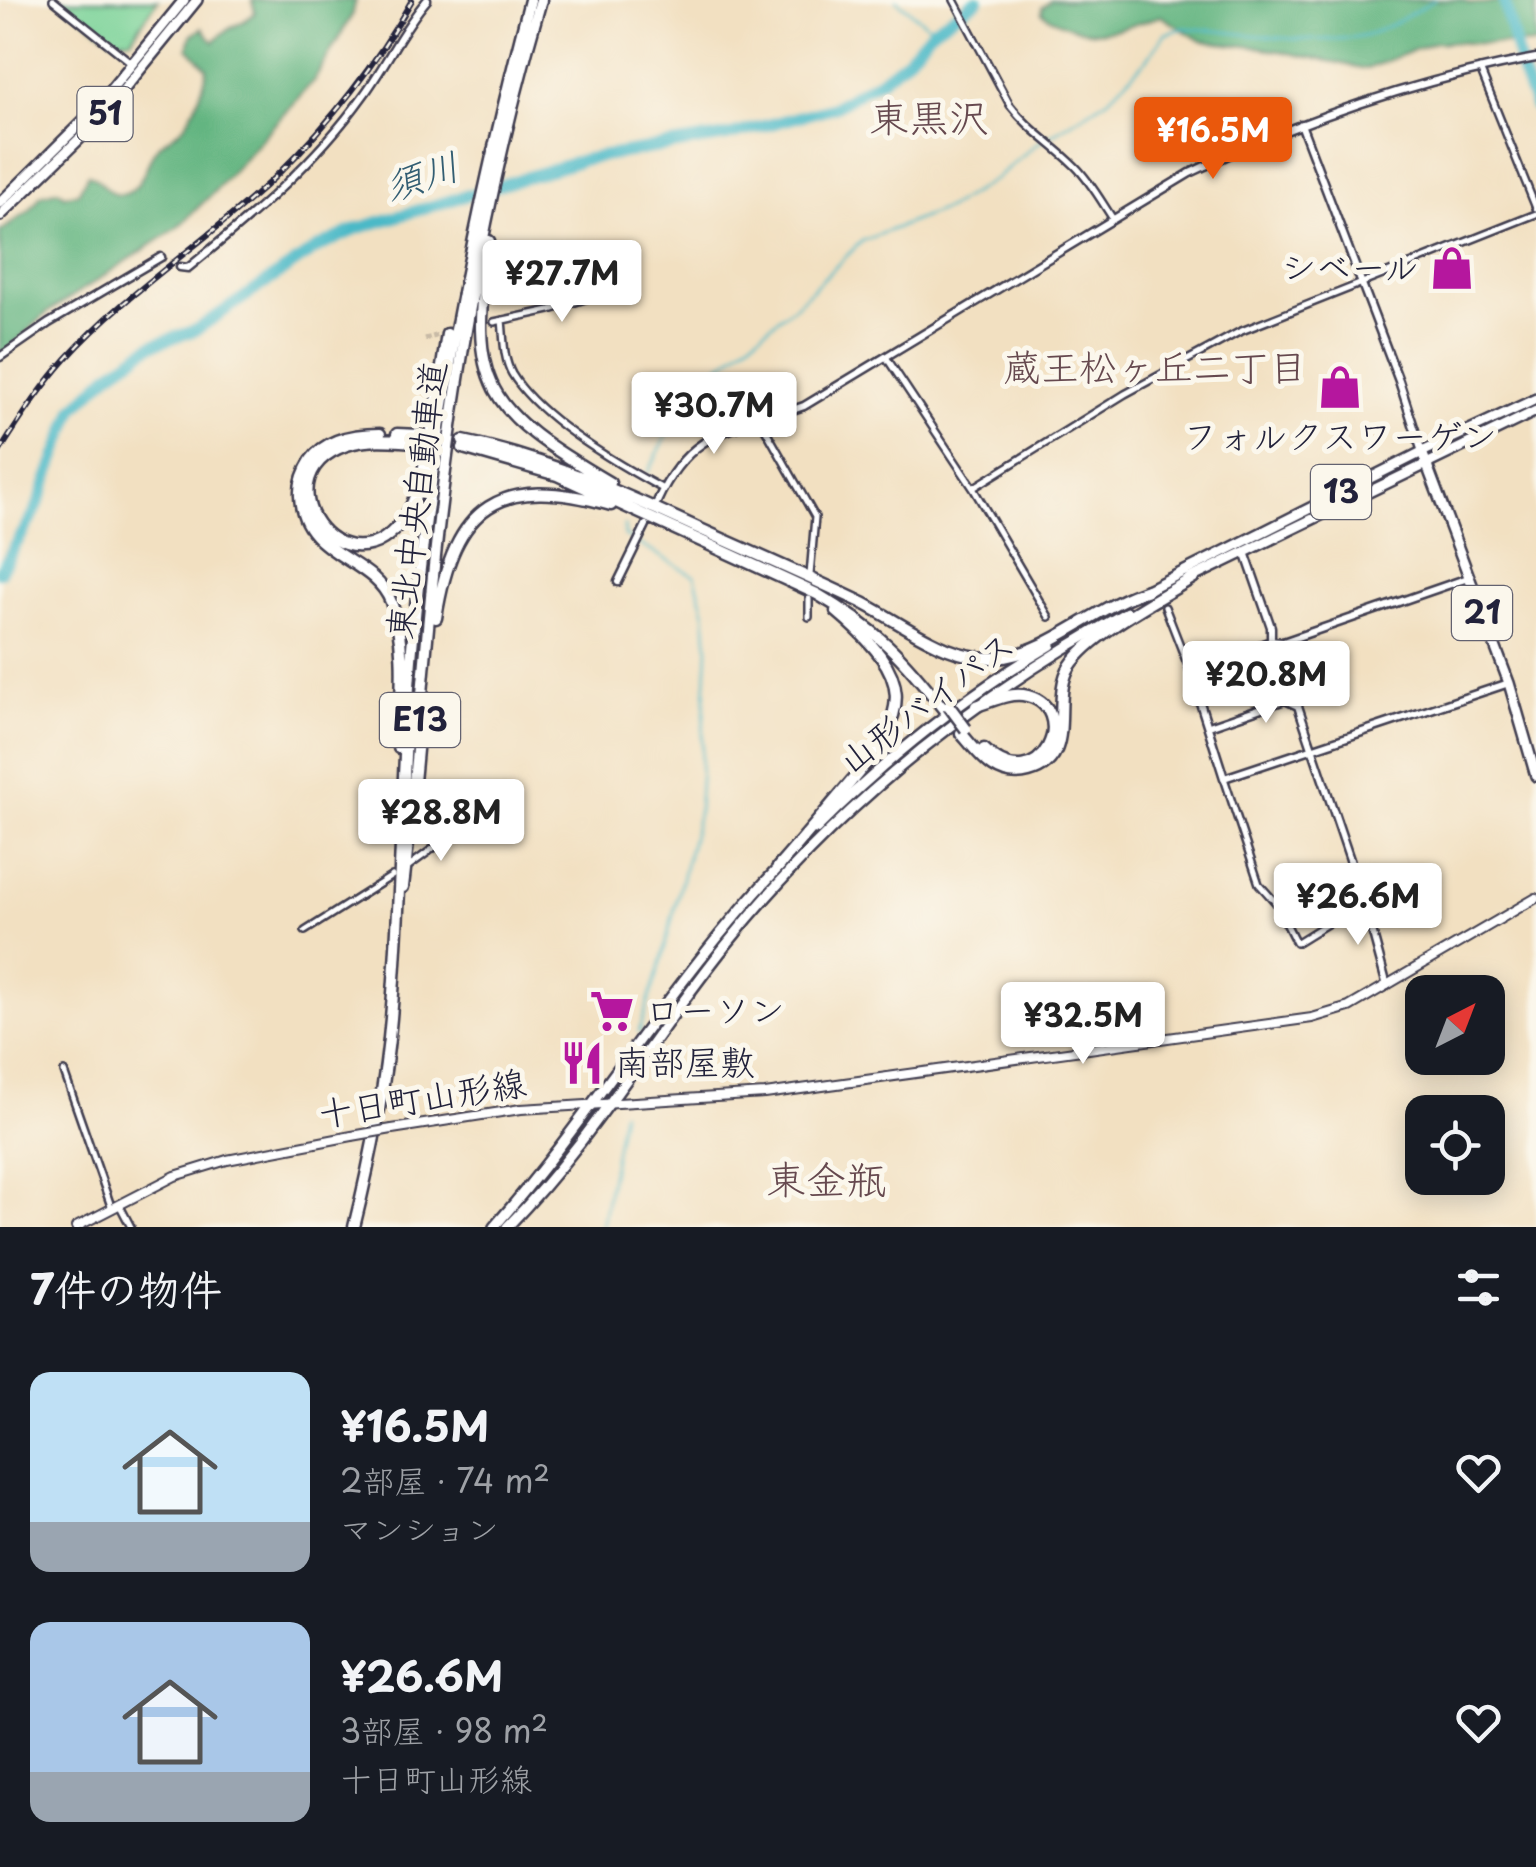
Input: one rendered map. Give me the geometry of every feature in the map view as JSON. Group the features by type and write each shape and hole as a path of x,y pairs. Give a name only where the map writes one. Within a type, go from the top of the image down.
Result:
{"highway":[{"name":"東北中央自動車道","path":"396,954 420,565 468,293 502,152 530,0"},
{"name":"東北中央自動車道","path":"354,1227 385,1067 437,536 474,233 540,0"},
{"path":"400,870 397,623 390,598 374,580 330,550 311,531 300,508 299,487 318,450 338,440 364,434 417,438 355,443 322,459 311,475 306,494 319,528 336,542 358,546 378,541 396,529 409,511 468,293"},
{"path":"468,293 484,366 510,414 638,507 857,617 902,657 947,709"},
{"path":"463,444 557,475 810,578 946,649 1002,657 1038,645 1123,597 1148,590"},
{"path":"410,826 421,767 441,586 464,531 489,508 528,493 558,492 638,507"},
{"path":"810,578 896,642 992,766 1002,772 1023,774 1042,767 1058,746 1064,681 1069,667 1089,645 1194,577"},
{"path":"778,867 880,747 896,712 891,675 880,654 857,628 813,597"},
{"path":"964,731 994,759 1006,764 1019,766 1036,761 1048,750 1053,724 1036,700 1007,696 976,706"}],"main road":[{"name":"51","path":"0,203 138,68 184,0"},
{"name":"51","path":"0,216 76,144 197,0"},
{"name":"山形バイパス","path":"494,1227 778,867 869,778 959,706 1029,658 1148,590 1536,399"},
{"name":"山形バイパス","path":"508,1227 542,1189 681,1003 784,876 857,802 976,706 1072,643 1194,577 1536,410"},
{"name":"21","path":"1422,452 1509,683 1536,776"},
{"name":"十日町山形線","path":"76,1227 175,1176 227,1160 352,1136 521,1110 764,1094 1297,1020 1349,1007 1536,898"}],"street":[{"path":"53,0 138,68"},
{"path":"180,267 188,268 300,170 364,95 406,27 428,0"},
{"path":"954,0 1010,105 1092,185 1113,220"},
{"path":"657,502 676,466 694,448 739,424 804,406 1190,173 1346,107 1534,58"},
{"path":"973,488 1126,394 1239,332 1536,212 1480,69"},
{"path":"1301,124 1422,452"},
{"path":"0,357 48,323 161,258"},
{"path":"494,322 611,292"},
{"path":"502,320 506,359 512,374 538,408 663,489"},
{"path":"886,357 973,488 1048,617"},
{"path":"759,418 815,516 810,578"},
{"path":"618,582 646,524"},
{"path":"1244,551 1271,627 1271,640"},
{"path":"1190,671 1271,640 1283,642 1468,578"},
{"path":"809,617 813,597"},
{"path":"1165,606 1259,884 1276,903 1296,943 1364,901"},
{"path":"1224,778 1509,683"},
{"path":"1208,726 1290,700 1298,706 1364,901 1387,986"},
{"path":"429,716 440,720"},
{"path":"305,931 453,834"},
{"path":"64,1072 116,1208 131,1227"}],"green space":[{"path":"58,0 158,0 131,39 113,40"},
{"path":"252,0 356,0 352,15 315,79 214,192 177,228 47,313 0,357 0,232 30,210 41,195 58,190 64,195 78,193 88,174 115,194 132,190 156,148 185,125 200,95 207,68 188,48 191,36 202,28 214,42 255,13"},
{"path":"1051,0 1461,0 1471,4 1536,0 1536,45 1434,42 1367,69 1264,48 1201,41 1161,16 1114,30 1073,28 1042,13 1042,7"}],"waterway":[{"path":"896,0 933,29"},
{"name":"須川","path":"0,572 36,510 74,409 109,374 152,345 196,330 317,248 356,229 586,159 727,136 834,107 883,78 906,60 933,29 978,0"},
{"path":"648,472 691,389 797,304 862,241 948,208 995,179 1035,145 1108,99 1165,34 1184,28 1299,39 1344,39 1383,29 1435,0"},
{"path":"1504,0 1522,73 1536,109"},
{"path":"624,526 625,536 695,576 705,613 708,650 698,814 662,959 639,1032"},
{"path":"602,1227 622,1112"}],"tunnel":[{"path":"161,257 180,267"},
{"path":"425,339 447,333"},
{"path":"416,442 463,448"},
{"path":"381,711 421,715"}],"railway":[{"path":"0,451 48,381 90,334 252,198 317,134 368,70 412,0"}],"place":[{"name":"シベール","path":"1452,268"},
{"name":"フォルクスワーゲン","path":"1340,387"},
{"name":"ローソン","path":"612,1011"},
{"name":"南部屋敷","path":"582,1063"}],"district":[{"name":"東黒沢","path":"929,118"},
{"name":"蔵王松ヶ丘二丁目","path":"1155,368"},
{"name":"東金瓶","path":"826,1180"}]}
